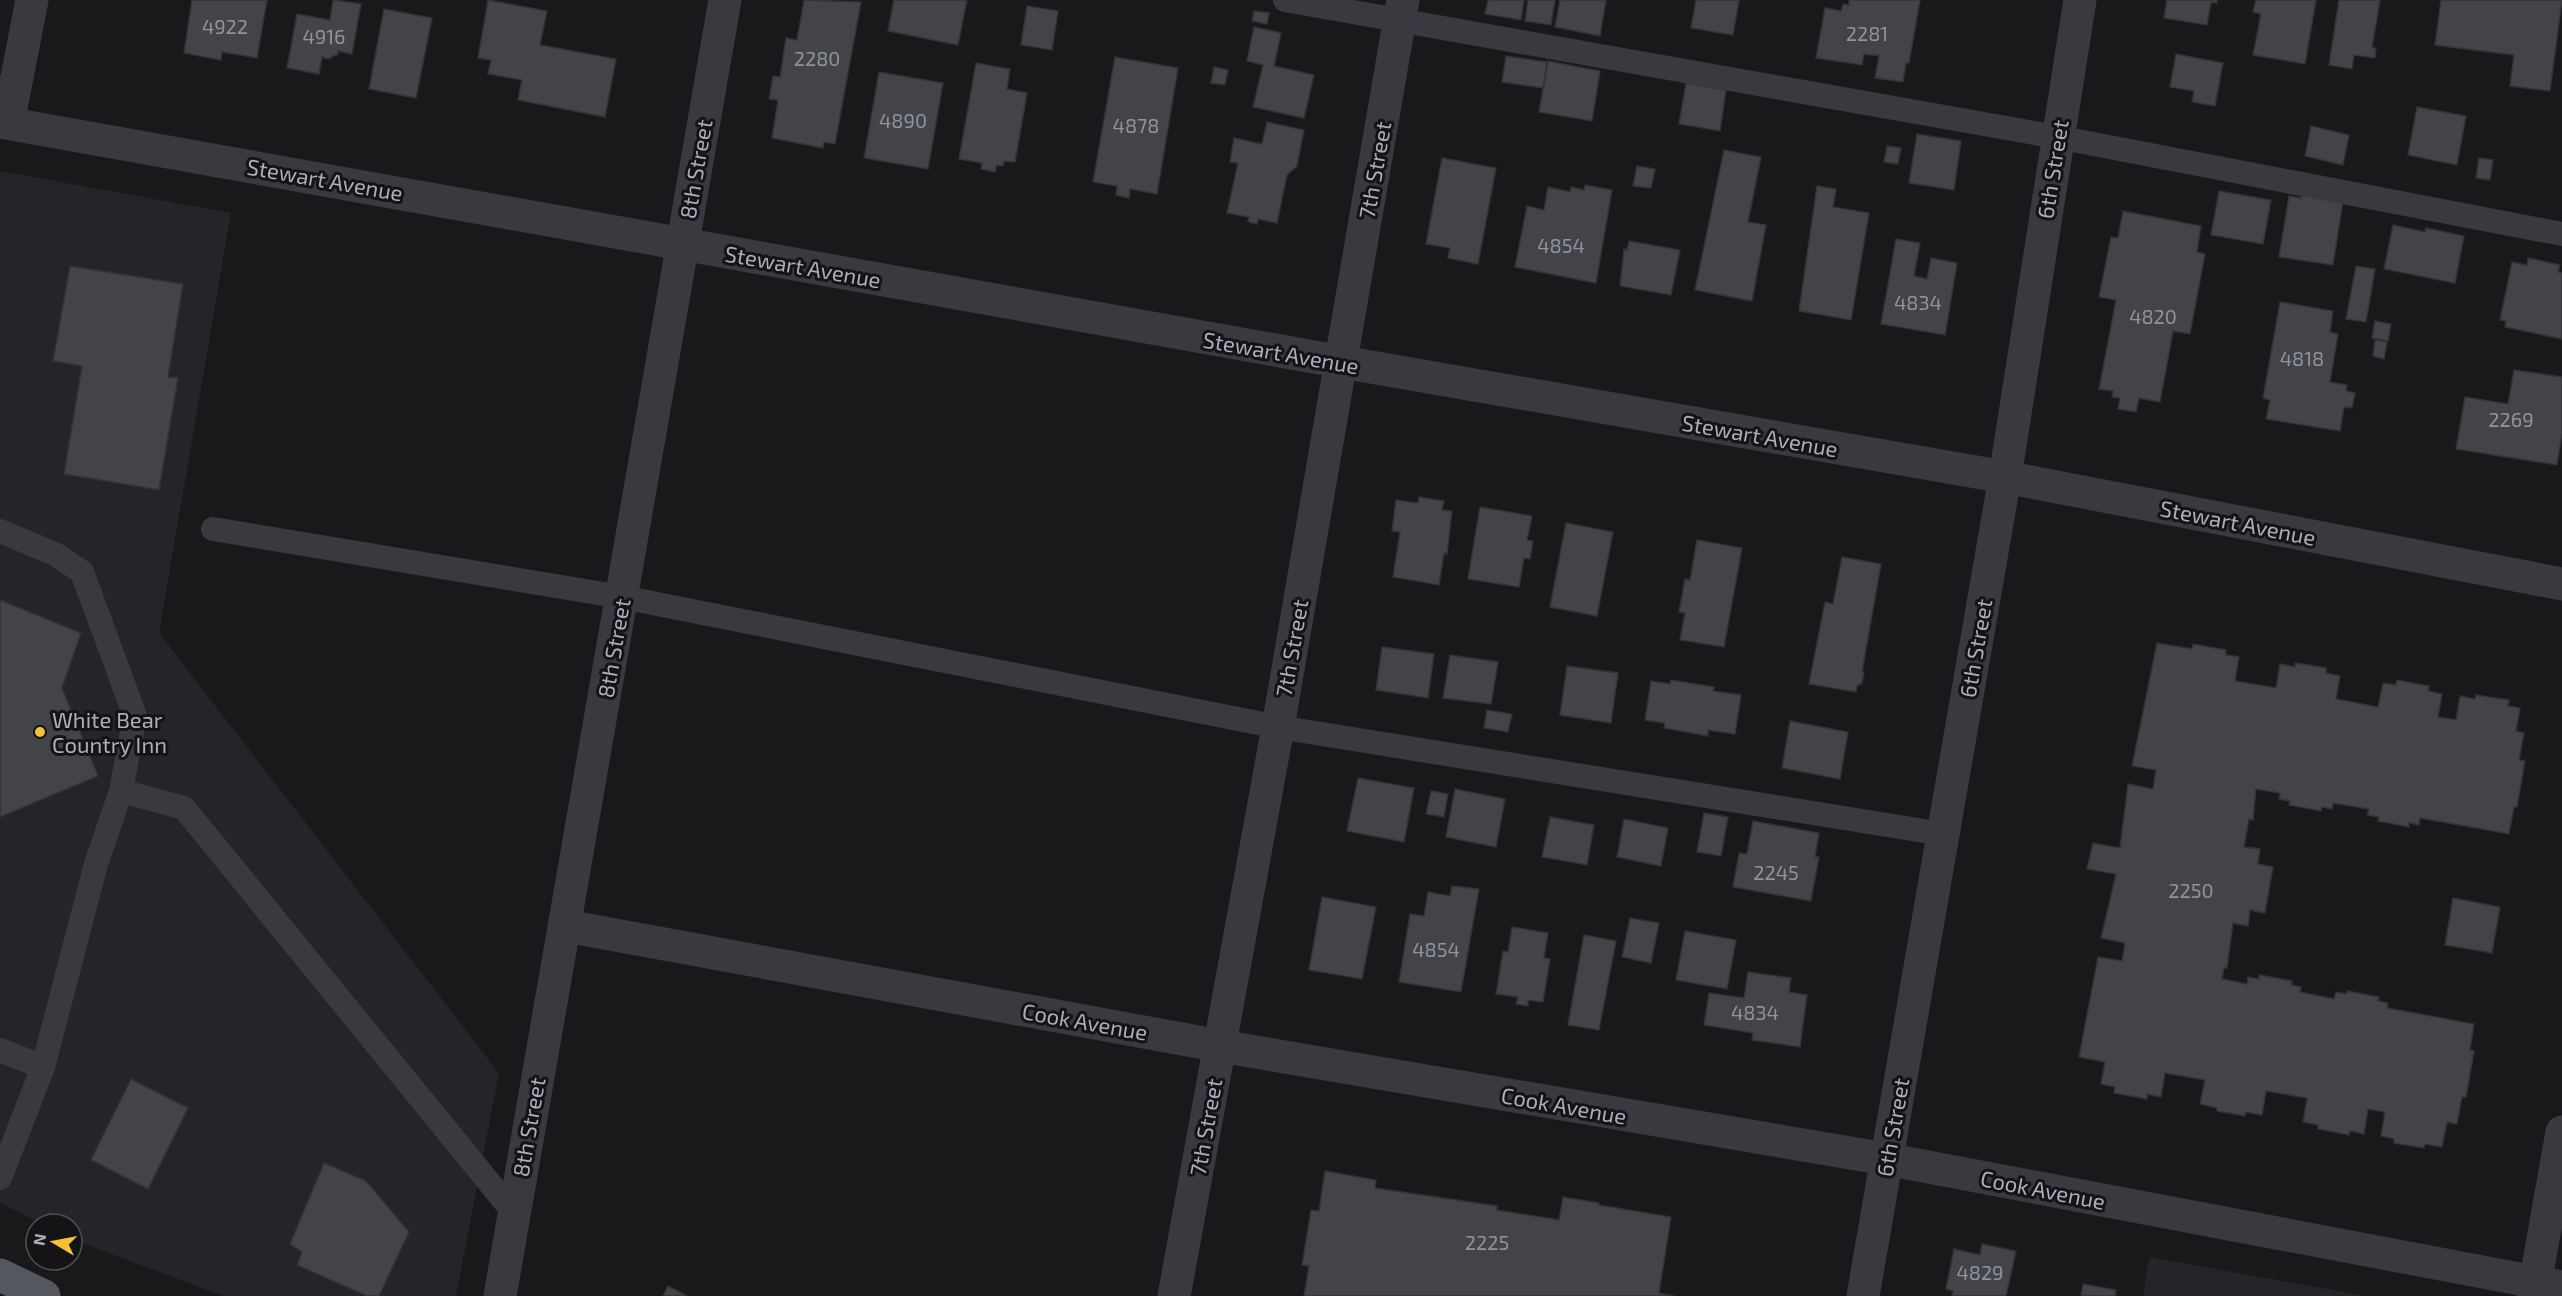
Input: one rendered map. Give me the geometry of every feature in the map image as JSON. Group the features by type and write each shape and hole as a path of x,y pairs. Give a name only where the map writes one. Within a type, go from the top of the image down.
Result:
{"main road":[{"path":"0,1275 45,1296"}],"street":[{"path":"4,123 32,0"},
{"name":"8th Street","path":"500,1296 532,1100 566,926 681,244 725,0"},
{"name":"6th Street","path":"1863,1296 2005,477 2080,0"},
{"name":"7th Street","path":"1174,1296 1278,727 1401,10"},
{"name":"Stewart Avenue","path":"4,123 1342,362 2005,477 2562,584"},
{"name":"Cook Avenue","path":"566,926 1220,1046 1886,1159 2543,1289"},
{"path":"2543,1289 2562,1132"}],"lane":[{"path":"1285,0 1401,10 2562,234"},
{"path":"213,529 622,597 1278,727 1943,834"},
{"path":"0,531 55,554 82,572 135,716 121,791 96,864 43,1067 0,1178"},
{"path":"121,791 184,808 514,1213"},
{"path":"0,1050 43,1067"}],"shaded area":[{"path":"0,171 231,213 159,633 499,1073 456,1296 223,1296 84,1244 84,1212 24,1212 24,1215 0,1203"},
{"path":"2149,1257 2366,1296 2143,1296"}],"building":[{"path":"192,0 267,0 257,58 222,52 221,60 184,53"},
{"path":"333,0 361,4 352,54 338,51 338,54 328,59 322,57 319,74 287,68 297,14 330,20"},
{"path":"488,0 547,11 540,45 616,59 605,117 518,100 522,80 488,74 491,60 478,58"},
{"path":"804,0 861,2 835,144 824,142 823,148 772,138 778,100 769,99 773,76 780,77 786,38 797,40"},
{"path":"894,0 967,0 958,45 888,31"},
{"path":"1488,0 1524,0 1521,20 1485,14"},
{"path":"1528,0 1555,0 1551,25 1525,21"},
{"path":"1560,0 1606,0 1600,36 1555,27"},
{"path":"1696,0 1739,0 1733,35 1691,28"},
{"path":"1849,0 1920,0 1909,63 1906,63 1903,82 1875,78 1879,56 1864,54 1862,65 1816,58 1825,8 1841,11 1843,4 1849,5"},
{"path":"2167,0 2217,0 2217,3 2211,2 2207,25 2164,18"},
{"path":"2256,0 2316,0 2305,64 2253,55 2261,14 2253,12"},
{"path":"2339,0 2380,0 2372,48 2376,48 2375,58 2354,55 2352,69 2329,65"},
{"path":"2441,0 2562,0 2550,91 2510,86 2514,55 2435,45"},
{"path":"1027,6 1058,11 1052,50 1021,45"},
{"path":"384,9 432,18 416,98 369,89"},
{"path":"1254,11 1269,13 1267,24 1252,21"},
{"path":"1254,27 1281,33 1274,66 1314,75 1304,118 1253,107 1263,65 1247,61"},
{"path":"2176,54 2223,63 2215,106 2192,102 2194,91 2170,87"},
{"path":"1506,56 1547,62 1543,88 1502,82"},
{"path":"1115,57 1178,68 1157,194 1130,189 1129,198 1116,195 1117,186 1093,182"},
{"path":"1548,61 1600,71 1592,121 1539,112"},
{"path":"976,63 1010,69 1007,89 1027,93 1015,162 1004,161 1003,166 997,165 995,172 981,169 982,163 959,159"},
{"path":"1214,67 1228,70 1225,85 1211,83"},
{"path":"879,72 943,83 928,169 864,158"},
{"path":"1686,83 1726,90 1720,131 1679,124"},
{"path":"2417,107 2466,116 2457,165 2408,155"},
{"path":"1267,122 1304,130 1297,166 1287,175 1277,223 1258,219 1257,224 1248,222 1249,217 1227,213 1238,163 1230,162 1234,138 1262,144"},
{"path":"2311,126 2349,135 2343,165 2305,156"},
{"path":"1917,134 1961,141 1954,190 1909,183"},
{"path":"1887,146 1901,148 1898,164 1884,162"},
{"path":"1724,150 1761,157 1748,222 1766,225 1752,301 1695,290"},
{"path":"1442,158 1496,168 1478,264 1448,258 1450,248 1426,244"},
{"path":"2479,158 2493,160 2490,180 2476,178"},
{"path":"1637,166 1655,169 1651,188 1633,186"},
{"path":"1585,185 1612,190 1596,283 1515,267 1527,206 1544,210 1548,187 1570,192 1571,187 1584,190"},
{"path":"1817,186 1836,189 1833,207 1869,213 1851,320 1799,311"},
{"path":"2219,191 2271,200 2263,244 2211,235"},
{"path":"2301,195 2343,201 2333,265 2279,257 2289,196 2301,198"},
{"path":"2123,211 2201,226 2197,252 2205,254 2190,334 2173,331 2160,402 2139,398 2136,412 2118,409 2120,398 2112,397 2113,391 2099,389 2116,300 2099,297 2111,237 2118,238"},
{"path":"2393,225 2425,232 2426,228 2464,236 2455,283 2384,269"},
{"path":"1896,239 1920,243 1914,276 1927,279 1931,258 1957,263 1945,335 1881,324"},
{"path":"1629,241 1680,250 1671,295 1620,286 1624,249 1627,250"},
{"path":"2528,258 2560,265 2558,272 2562,273 2562,339 2505,327 2506,321 2500,320 2512,262 2527,265"},
{"path":"70,266 183,284 168,377 178,378 159,490 64,474 82,366 53,361"},
{"path":"2356,266 2375,269 2366,322 2346,319"},
{"path":"2280,302 2333,311 2330,332 2338,334 2330,382 2347,385 2346,391 2355,393 2352,408 2344,407 2340,431 2266,419 2270,400 2263,398"},
{"path":"2375,321 2391,324 2388,341 2372,338"},
{"path":"2375,340 2387,342 2384,359 2373,356"},
{"path":"2514,370 2562,377 2562,433 2557,465 2456,449 2465,397 2508,404"},
{"path":"1419,497 1444,501 1442,510 1452,511 1447,554 1444,553 1439,585 1393,577 1400,532 1392,531 1396,500 1418,503"},
{"path":"1480,507 1532,516 1527,540 1533,541 1530,559 1524,558 1519,587 1468,579"},
{"path":"1566,523 1613,532 1597,616 1550,607"},
{"path":"1697,540 1742,548 1724,647 1680,640 1685,613 1679,612 1685,579 1690,580"},
{"path":"1842,557 1881,564 1862,683 1857,686 1856,692 1809,684 1825,602 1833,604"},
{"name":"White Bear Country Inn","path":"0,600 81,633 62,688 98,776 0,817"},
{"path":"2157,643 2192,649 2193,644 2226,650 2226,655 2239,657 2235,681 2276,688 2280,664 2295,667 2295,663 2326,668 2326,673 2340,676 2336,699 2378,707 2383,683 2396,685 2397,680 2429,686 2428,691 2442,694 2438,717 2456,720 2460,696 2475,699 2476,695 2509,700 2508,706 2520,708 2516,731 2524,733 2519,760 2525,761 2517,807 2514,807 2509,834 2420,818 2419,825 2409,823 2409,827 2378,821 2379,817 2367,815 2369,809 2333,803 2332,809 2322,807 2321,811 2289,805 2290,801 2279,799 2280,793 2256,789 2253,820 2249,819 2244,847 2260,849 2258,864 2273,867 2265,913 2250,910 2248,926 2233,923 2227,968 2224,968 2222,979 2247,984 2248,977 2259,979 2259,975 2292,981 2291,985 2301,987 2300,992 2334,999 2336,992 2347,994 2347,991 2379,997 2378,1001 2388,1003 2387,1008 2474,1024 2470,1050 2474,1051 2466,1097 2462,1097 2457,1124 2447,1122 2442,1147 2425,1144 2424,1148 2394,1143 2394,1139 2381,1136 2385,1112 2368,1109 2364,1134 2350,1131 2349,1135 2318,1129 2318,1125 2303,1122 2307,1098 2266,1091 2262,1115 2246,1112 2245,1116 2217,1111 2217,1108 2200,1104 2205,1080 2165,1073 2161,1097 2147,1094 2147,1099 2114,1093 2115,1087 2101,1084 2105,1062 2079,1057 2098,957 2122,961 2125,943 2101,938 2116,874 2087,869 2093,843 2120,848 2128,784 2153,789 2156,770 2132,766"},
{"path":"1382,647 1434,654 1428,698 1376,690"},
{"path":"1450,655 1498,662 1491,704 1443,698"},
{"path":"1567,666 1618,673 1611,723 1560,715"},
{"path":"1671,680 1714,687 1713,691 1741,695 1735,734 1708,730 1708,736 1664,728 1665,723 1645,720 1651,681 1670,684"},
{"path":"1487,710 1512,714 1508,732 1484,728"},
{"path":"1790,721 1848,732 1840,779 1782,768"},
{"path":"1358,778 1414,788 1404,842 1347,831"},
{"path":"1455,789 1505,799 1496,847 1446,837"},
{"path":"1431,791 1448,794 1444,817 1426,814"},
{"path":"1704,813 1728,817 1721,856 1697,852"},
{"path":"1550,817 1594,825 1587,865 1542,857"},
{"path":"1624,819 1668,828 1661,866 1617,857"},
{"path":"1753,821 1819,833 1815,857 1819,857 1811,901 1733,887 1739,853 1747,854"},
{"path":"1452,886 1479,889 1461,992 1399,982 1410,914 1424,916 1428,892 1450,896"},
{"path":"1322,897 1376,907 1362,979 1309,970"},
{"path":"2453,898 2500,907 2492,953 2445,945"},
{"path":"1630,918 1659,923 1651,963 1622,957"},
{"path":"1512,927 1548,933 1544,958 1550,959 1543,1002 1528,1000 1528,1006 1516,1004 1518,997 1496,994 1503,951 1508,952"},
{"path":"1685,931 1736,940 1727,989 1676,980"},
{"path":"1584,935 1616,941 1599,1030 1568,1025"},
{"path":"1748,972 1791,978 1789,992 1807,995 1800,1047 1752,1040 1753,1033 1704,1025 1709,993 1744,998"},
{"path":"131,1079 188,1108 148,1189 91,1160"},
{"path":"324,1163 366,1181 409,1232 379,1296 367,1296 297,1265 302,1252 290,1244"},
{"path":"1325,1171 1376,1180 1375,1188 1497,1206 1497,1210 1559,1220 1563,1197 1671,1217 1659,1293 1674,1296 1304,1296 1309,1266 1302,1265 1311,1210 1319,1211"},
{"path":"1982,1244 2016,1251 2006,1296 1952,1296 1953,1291 1946,1289 1954,1249 1980,1255"},
{"path":"2083,1284 2116,1290 2115,1296 2081,1296"},
{"path":"668,1286 687,1296 663,1296"}],"place":[{"name":"White Bear Country Inn","path":"40,732"}]}
